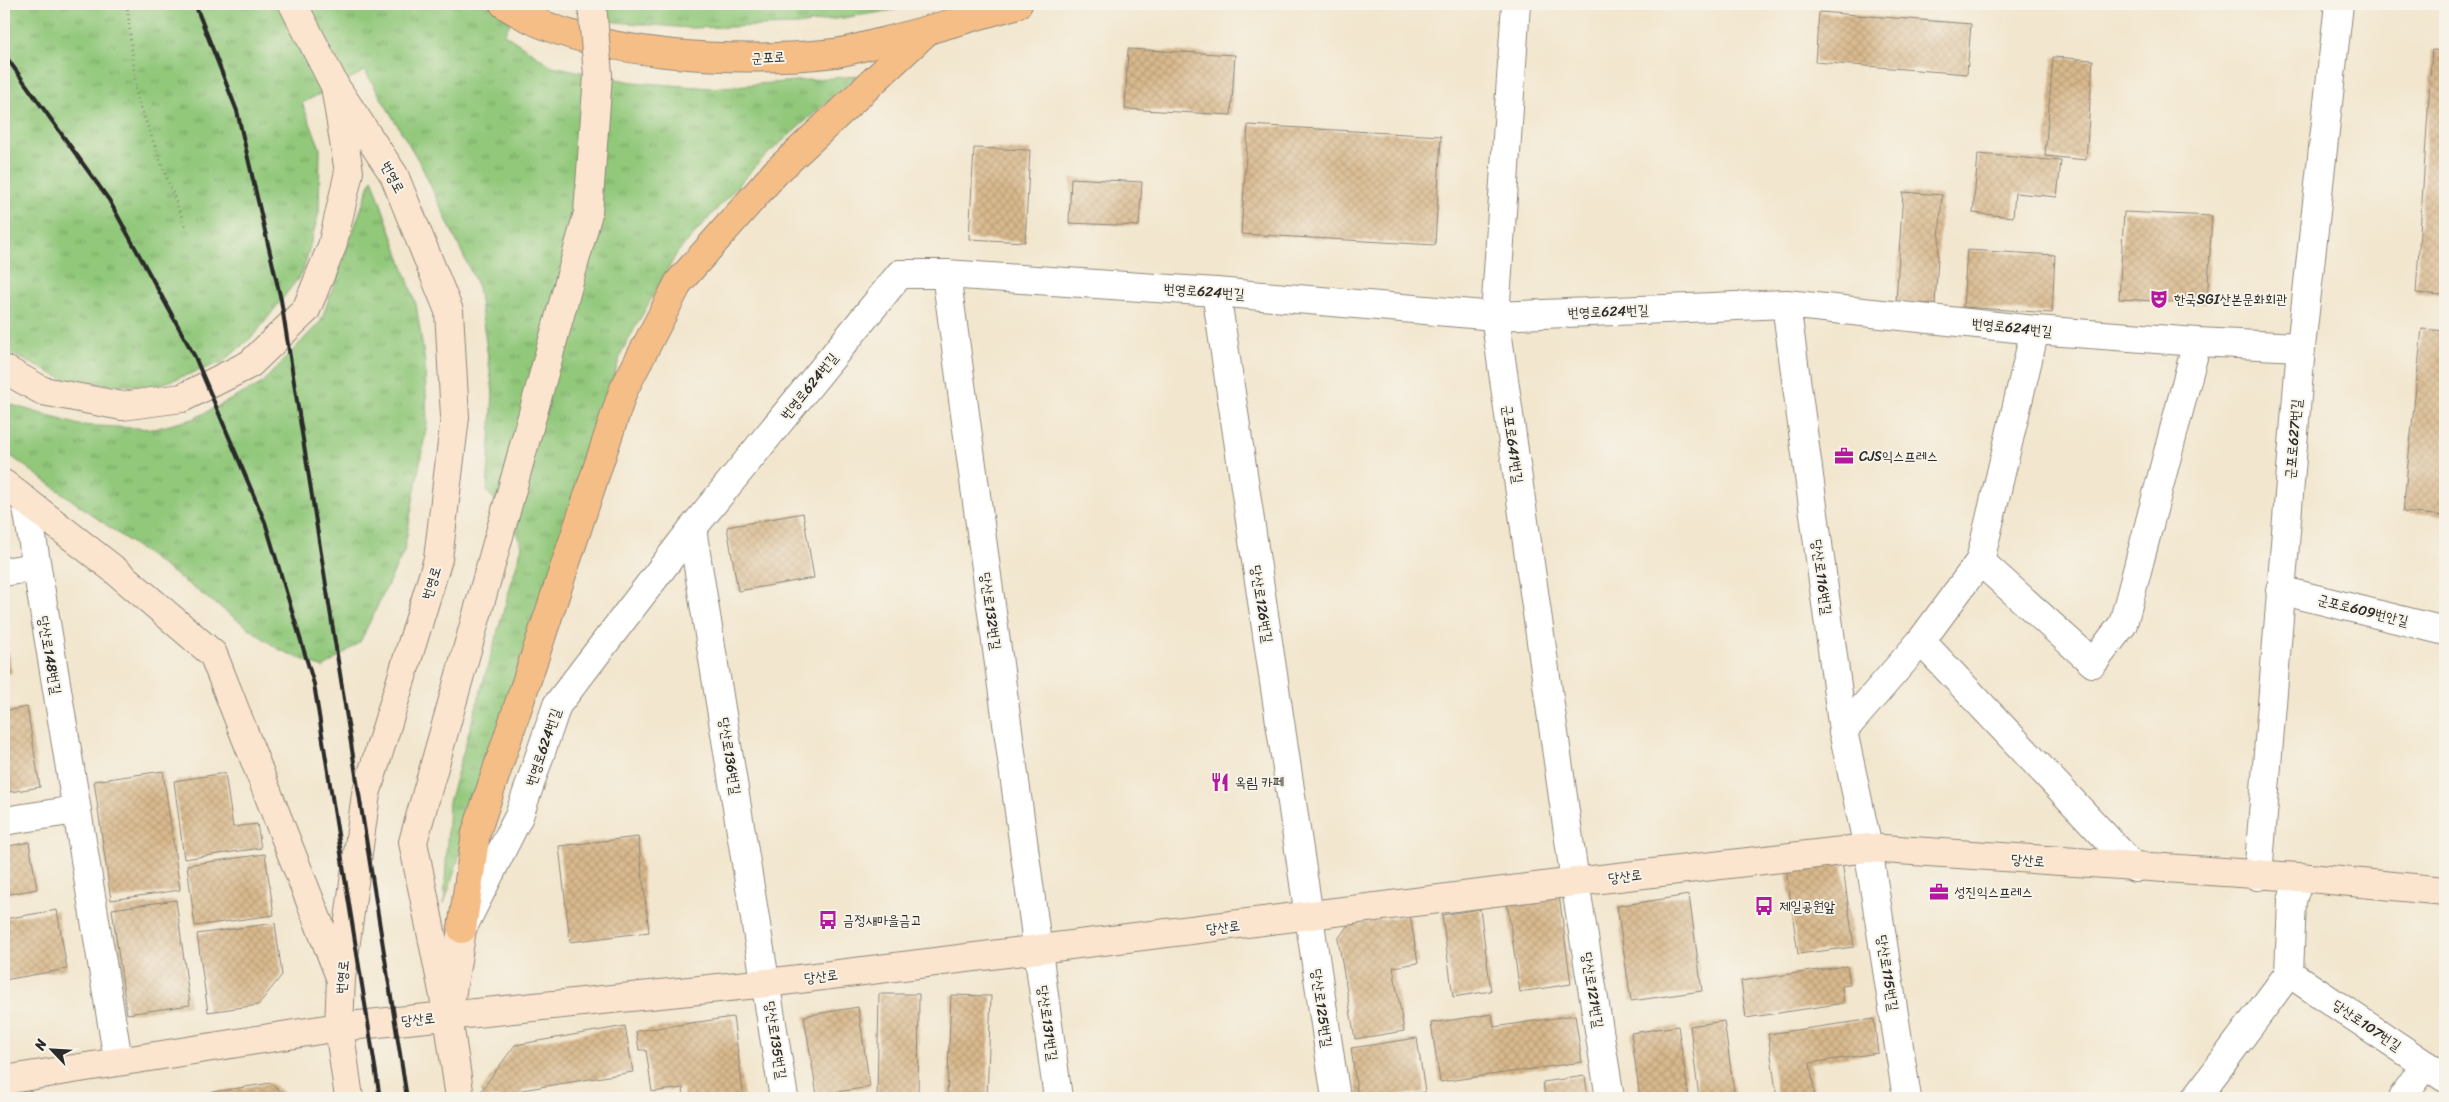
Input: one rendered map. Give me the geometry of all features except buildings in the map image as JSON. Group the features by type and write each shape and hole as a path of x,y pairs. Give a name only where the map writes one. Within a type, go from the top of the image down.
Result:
{"main road":[{"name":"군포로","path":"510,8 577,37 665,53 731,58 837,53 927,31 1018,4"},
{"path":"462,929 476,833 623,391 679,282 775,173 927,31"}],"street":[{"path":"4,369 43,391 122,406 182,398 250,364 306,310 332,246 349,172 335,86 294,4"},
{"path":"460,1098 448,1016 412,842 588,212 598,75 592,4"},
{"name":"군포로641번길","path":"1516,4 1495,316 1575,882"},
{"name":"군포로627번길","path":"2258,876 2301,347 2340,4"},
{"name":"번영로","path":"335,86 394,175 449,311 455,417 438,559 366,794 341,978 339,1027 349,1098"},
{"name":"번영로624번길","path":"462,929 519,816 557,705 692,529 900,274 946,274 1216,292 1495,316 1786,304 2036,330 2197,342 2301,347"},
{"name":"당산로132번길","path":"946,274 1037,948"},
{"name":"당산로126번길","path":"1216,292 1309,917"},
{"name":"당산로116번길","path":"1786,304 1843,732 1868,848"},
{"path":"1843,732 1922,641 1980,561 2036,330"},
{"path":"1980,561 2093,663 2123,624 2197,342"},
{"path":"4,484 116,571 213,654 341,978"},
{"name":"당산로148번길","path":"26,501 35,567 118,1060"},
{"name":"당산로136번길","path":"692,529 767,983"},
{"path":"4,572 35,567"},
{"name":"군포로609번안길","path":"2280,590 2445,631"},
{"path":"1922,641 2135,868"},
{"path":"4,821 76,810"},
{"name":"당산로","path":"4,1080 118,1060 339,1027 767,983 1037,948 1309,917 1575,882 1868,848 2299,878 2445,891"},
{"name":"당산로115번길","path":"1868,848 1908,1098"},
{"path":"2196,1098 2289,973 2292,901 2299,878"},
{"name":"당산로121번길","path":"1575,882 1610,1098"},
{"name":"당산로125번길","path":"1309,917 1336,1098"},
{"path":"448,1016 462,929"},
{"name":"당산로131번길","path":"1037,948 1058,1098"},
{"name":"당산로107번길","path":"2289,973 2436,1071"},
{"name":"당산로135번길","path":"767,983 784,1098"},
{"path":"2402,1098 2436,1071"}],"path":[{"path":"127,4 137,98 185,226"}],"green space":[{"path":"4,4 522,4 504,34 552,66 632,82 710,88 857,76 762,159 677,253 622,351 444,904 449,802 522,546 506,511 487,492 493,392 478,287 420,163 365,71 302,103 320,148 319,212 303,272 256,333 223,362 156,386 71,383 4,350"},
{"path":"565,4 933,4 797,25 689,28 615,22"},
{"path":"372,178 416,304 425,363 427,424 404,551 360,642 323,668 278,649 4,451 4,400 12,405 79,425 154,429 193,419 261,384 321,321"}],"railway":[{"path":"195,4 237,111 281,300 407,1098"},
{"path":"4,54 109,200 195,357 265,522 314,684 380,1098"}],"place":[{"name":"한국SGI산본문화회관","path":"2159,299"},
{"name":"CJS익스프레스","path":"1844,456"},
{"name":"옥림 카페","path":"1220,782"},
{"name":"성진익스프레스","path":"1939,892"},
{"name":"제일공원앞","path":"1764,906"},
{"name":"금정새마을금고","path":"828,920"}]}
